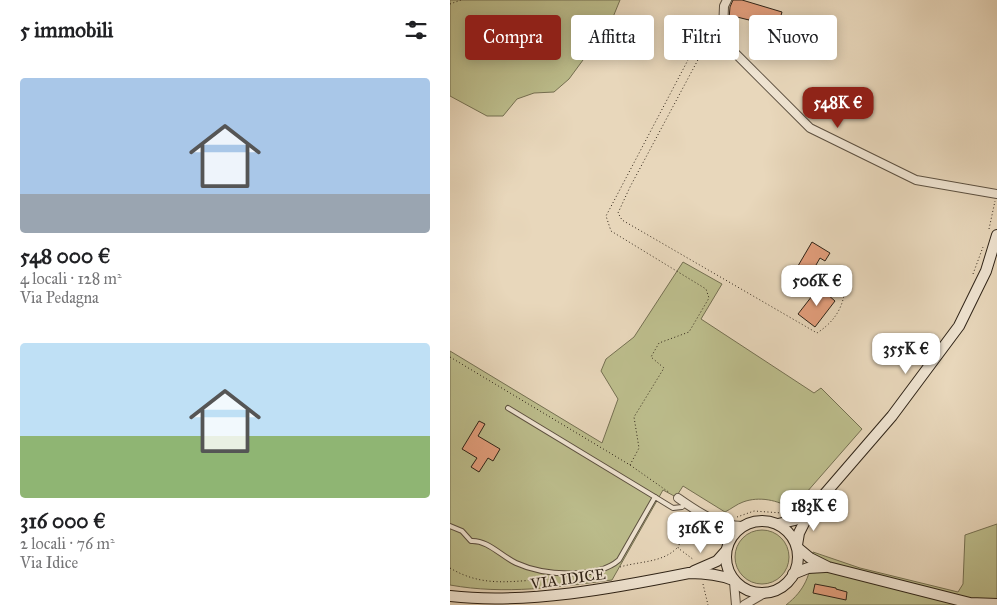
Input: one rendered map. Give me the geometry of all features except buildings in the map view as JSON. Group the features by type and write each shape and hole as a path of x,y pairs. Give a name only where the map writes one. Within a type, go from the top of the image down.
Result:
{"main road":[{"path":"763,594 776,591 787,584 798,564 797,546 799,533 810,511 892,416 959,326 986,271 993,233"},
{"path":"778,524 790,522 810,511"},
{"path":"743,526 755,521 769,521 778,524 791,534 797,546 810,558 828,567 970,603 997,604"},
{"name":"VIA IDICE","path":"689,573 717,560 727,548 735,530 743,526"},
{"path":"727,548 727,569 734,581"},
{"path":"793,574 808,568 828,567"},
{"name":"VIA IDICE","path":"450,596 492,601 547,599 689,573 719,575 734,581 747,591 763,594"}],"street":[{"path":"724,15 724,6 727,0"},
{"path":"739,57 810,128 916,180 997,194"},
{"path":"685,503 712,519 732,526 743,526"},
{"path":"712,519 720,527 727,548"},
{"path":"734,581 736,605"},
{"path":"744,605 763,594"}],"lane":[{"path":"508,408 673,508 682,507 685,503"},
{"path":"450,526 462,531 472,541 480,541 516,563 558,574 589,572 611,567 620,560 655,497"}],"path":[{"path":"450,4 461,0"},
{"path":"630,465 638,448 634,417 664,368 651,357 659,343 689,332 709,298 706,289 611,231 606,216 688,60"},
{"path":"698,60 630,187 618,213 622,220 817,333 829,326 842,304 844,295"},
{"path":"993,233 992,222 997,194"},
{"path":"972,277 985,241"},
{"path":"450,357 630,465 685,503 678,548 698,564"},
{"path":"736,518 754,511 787,514"},
{"path":"701,579 708,605"}],"green space":[{"path":"450,0 620,0 614,15 571,15 571,60 583,60 569,79 554,92 534,93 517,99 503,116 487,116 450,96"},
{"path":"683,262 722,284 701,319 814,393 821,388 862,429 792,509 775,501 755,499 741,503 725,512 683,486 676,497 663,490 612,580 511,590 450,585 450,351 602,443 618,399 601,371 606,359 634,337"},
{"path":"997,524 997,605 786,605 798,594 806,582 813,552 860,568 958,592 963,584 965,535"},
{"path":"757,530 767,530 777,534 785,542 789,557 785,572 777,580 767,584 757,584 747,580 739,572 735,562 735,552 739,542 747,534"}]}
